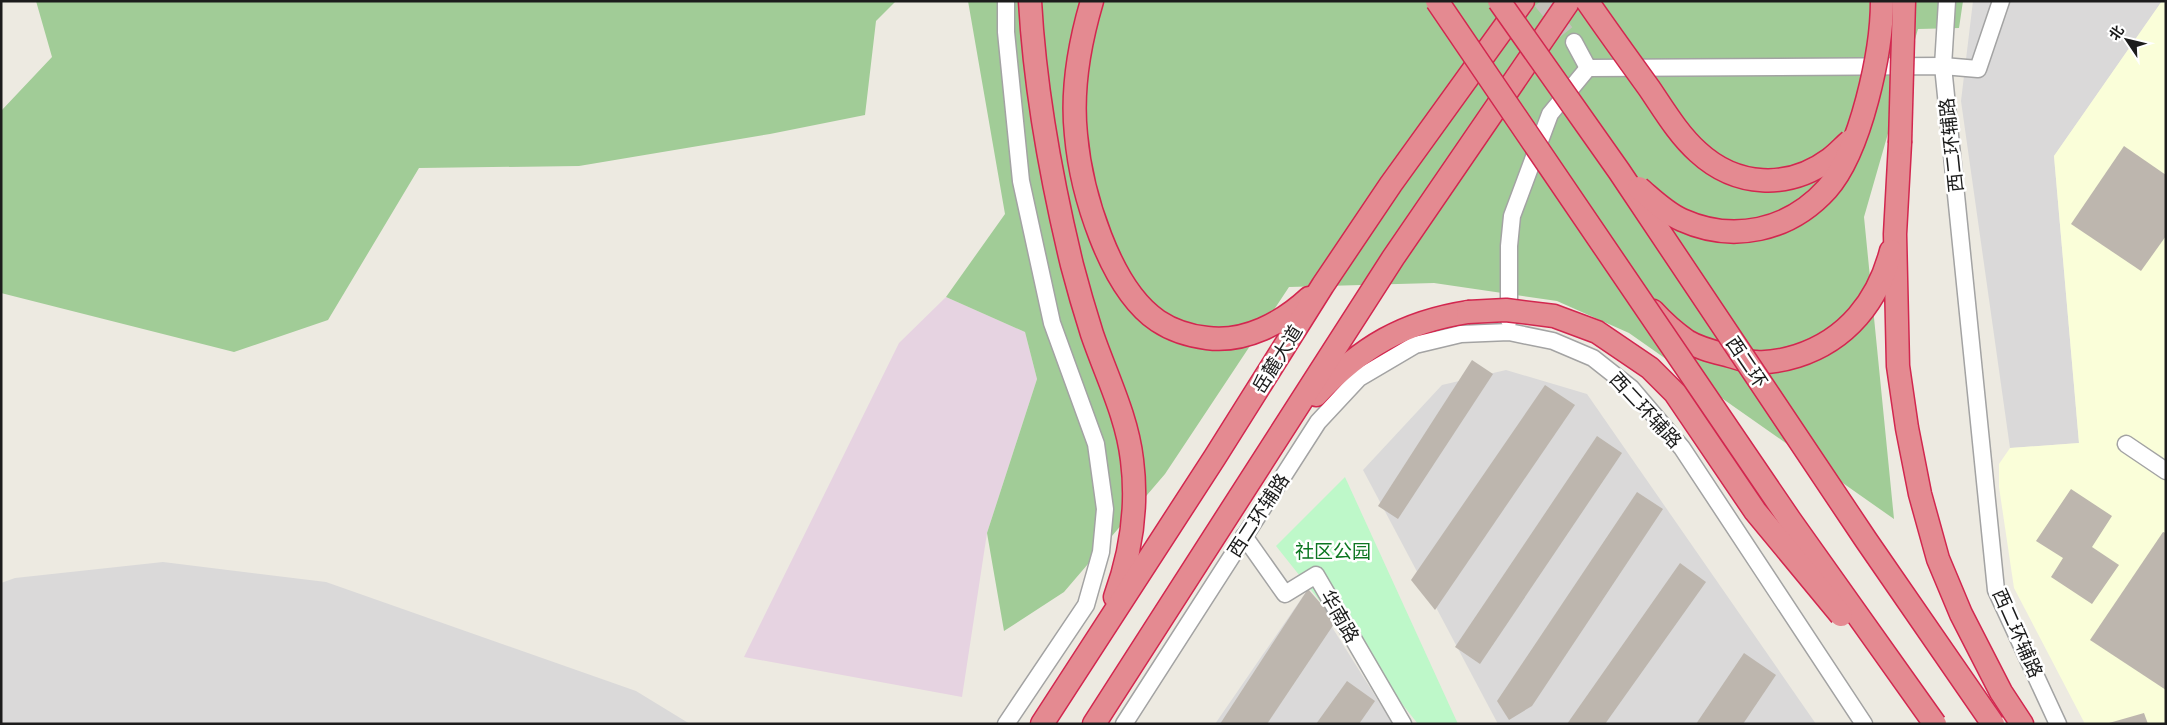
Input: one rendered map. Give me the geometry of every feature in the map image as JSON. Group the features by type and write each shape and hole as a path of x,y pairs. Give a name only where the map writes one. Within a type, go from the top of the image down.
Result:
{"highway":[{"path":"1030,1 1043,129 1056,196 1092,334 1127,433 1132,459 1135,498 1131,541 1120,582 1102,632"},
{"path":"1092,1 1080,43 1076,70 1075,134 1091,211 1104,247 1124,284 1141,306 1157,320 1177,331 1196,337 1218,340 1242,337 1265,328 1288,315 1323,285"},
{"path":"1437,1 1643,301 1790,520 1935,724"},
{"name":"西二环","path":"1500,1 1620,171 1993,724"},
{"name":"岳麓大道","path":"1042,724 1231,432 1323,285 1390,184 1523,1"},
{"path":"1094,724 1393,258 1569,1"},
{"path":"1587,1 1679,131 1698,152 1732,174 1761,181 1790,178 1810,171 1830,159 1856,135"},
{"path":"1620,171 1661,207 1680,219 1721,231 1740,233 1762,230 1781,223 1804,209 1828,189 1844,162 1856,135 1876,59 1882,1"},
{"path":"1904,1 1895,234 1898,366 1907,428 1920,494 1938,559 1960,614 2001,692 2022,724"},
{"path":"1643,301 1666,324 1688,341 1706,350 1756,362 1784,360 1810,352 1831,341 1852,325 1867,305 1880,282 1895,234"},
{"path":"1282,430 1321,390 1367,349 1416,324 1443,316 1468,312 1506,310 1554,316 1597,332 1650,368 1675,393 1755,510 1930,724"},
{"path":"1978,702 2000,724"}],"street":[{"path":"1006,1 1006,32 1020,181 1052,323 1096,444 1105,509 1102,552 1086,605 1006,724"},
{"name":"西二环辅路","path":"1947,1 1943,66 1996,590 2058,724"},
{"path":"1588,68 1943,66 1978,69 2001,1"},
{"path":"1574,42 1588,68"},
{"path":"1509,332 1509,246 1512,216 1550,114 1588,68"},
{"name":"西二环辅路","path":"1124,724 1318,422 1359,378 1415,345 1461,334 1509,332 1553,341 1593,358 1631,388 1682,448 1864,724"},
{"path":"2126,444 2166,471"},
{"name":"华南路","path":"1244,536 1285,594 1316,575 1403,724"}],"shaded area":[{"path":"1973,1 2162,1 2054,156 2079,443 2010,448 1961,101"},
{"path":"2162,1 2166,1 2166,724 2085,724 2014,588 1999,487 1999,464 2010,448 2079,443 2054,156"},
{"path":"946,297 1025,332 1037,379 987,533 962,697 744,657 899,343"},
{"path":"1506,370 1587,394 1816,724 1498,724 1363,470 1442,385"},
{"path":"163,562 326,582 636,691 690,724 1,724 1,583 15,578"},
{"path":"1308,589 1393,724 1215,724"}],"green space":[{"path":"36,1 896,1 876,21 865,115 770,134 579,166 419,168 328,320 234,352 1,293 1,111 52,57"},
{"path":"968,1 1963,1 1959,28 1918,29 1864,217 1894,519 1629,333 1557,301 1434,283 1289,287 1165,474 1064,592 1004,631 987,533 1037,379 1025,332 946,297 1005,214"},
{"name":"社区公园","path":"1345,477 1458,724 1418,724 1276,546"}],"building":[{"path":"2124,146 2166,175 2166,236 2141,271 2071,224"},
{"path":"1472,360 1493,374 1398,519 1378,506"},
{"path":"1545,385 1575,405 1435,610 1411,580"},
{"path":"1597,436 1622,453 1480,664 1455,647"},
{"path":"2071,489 2112,516 2092,547 2119,565 2092,604 2051,577 2063,558 2036,541"},
{"path":"1637,492 1663,509 1532,706 1509,720 1497,701"},
{"path":"2163,532 2166,533 2166,690 2090,640"},
{"path":"1680,563 1706,582 1605,724 1567,724"},
{"path":"1308,589 1336,621 1267,724 1220,724"},
{"path":"1744,653 1776,675 1743,724 1696,724"},
{"path":"1347,681 1375,701 1359,724 1316,724"},
{"path":"2144,713 2148,724 2109,724 2109,723"}],"tunnel":[{"path":"1541,1 1574,42"}]}
